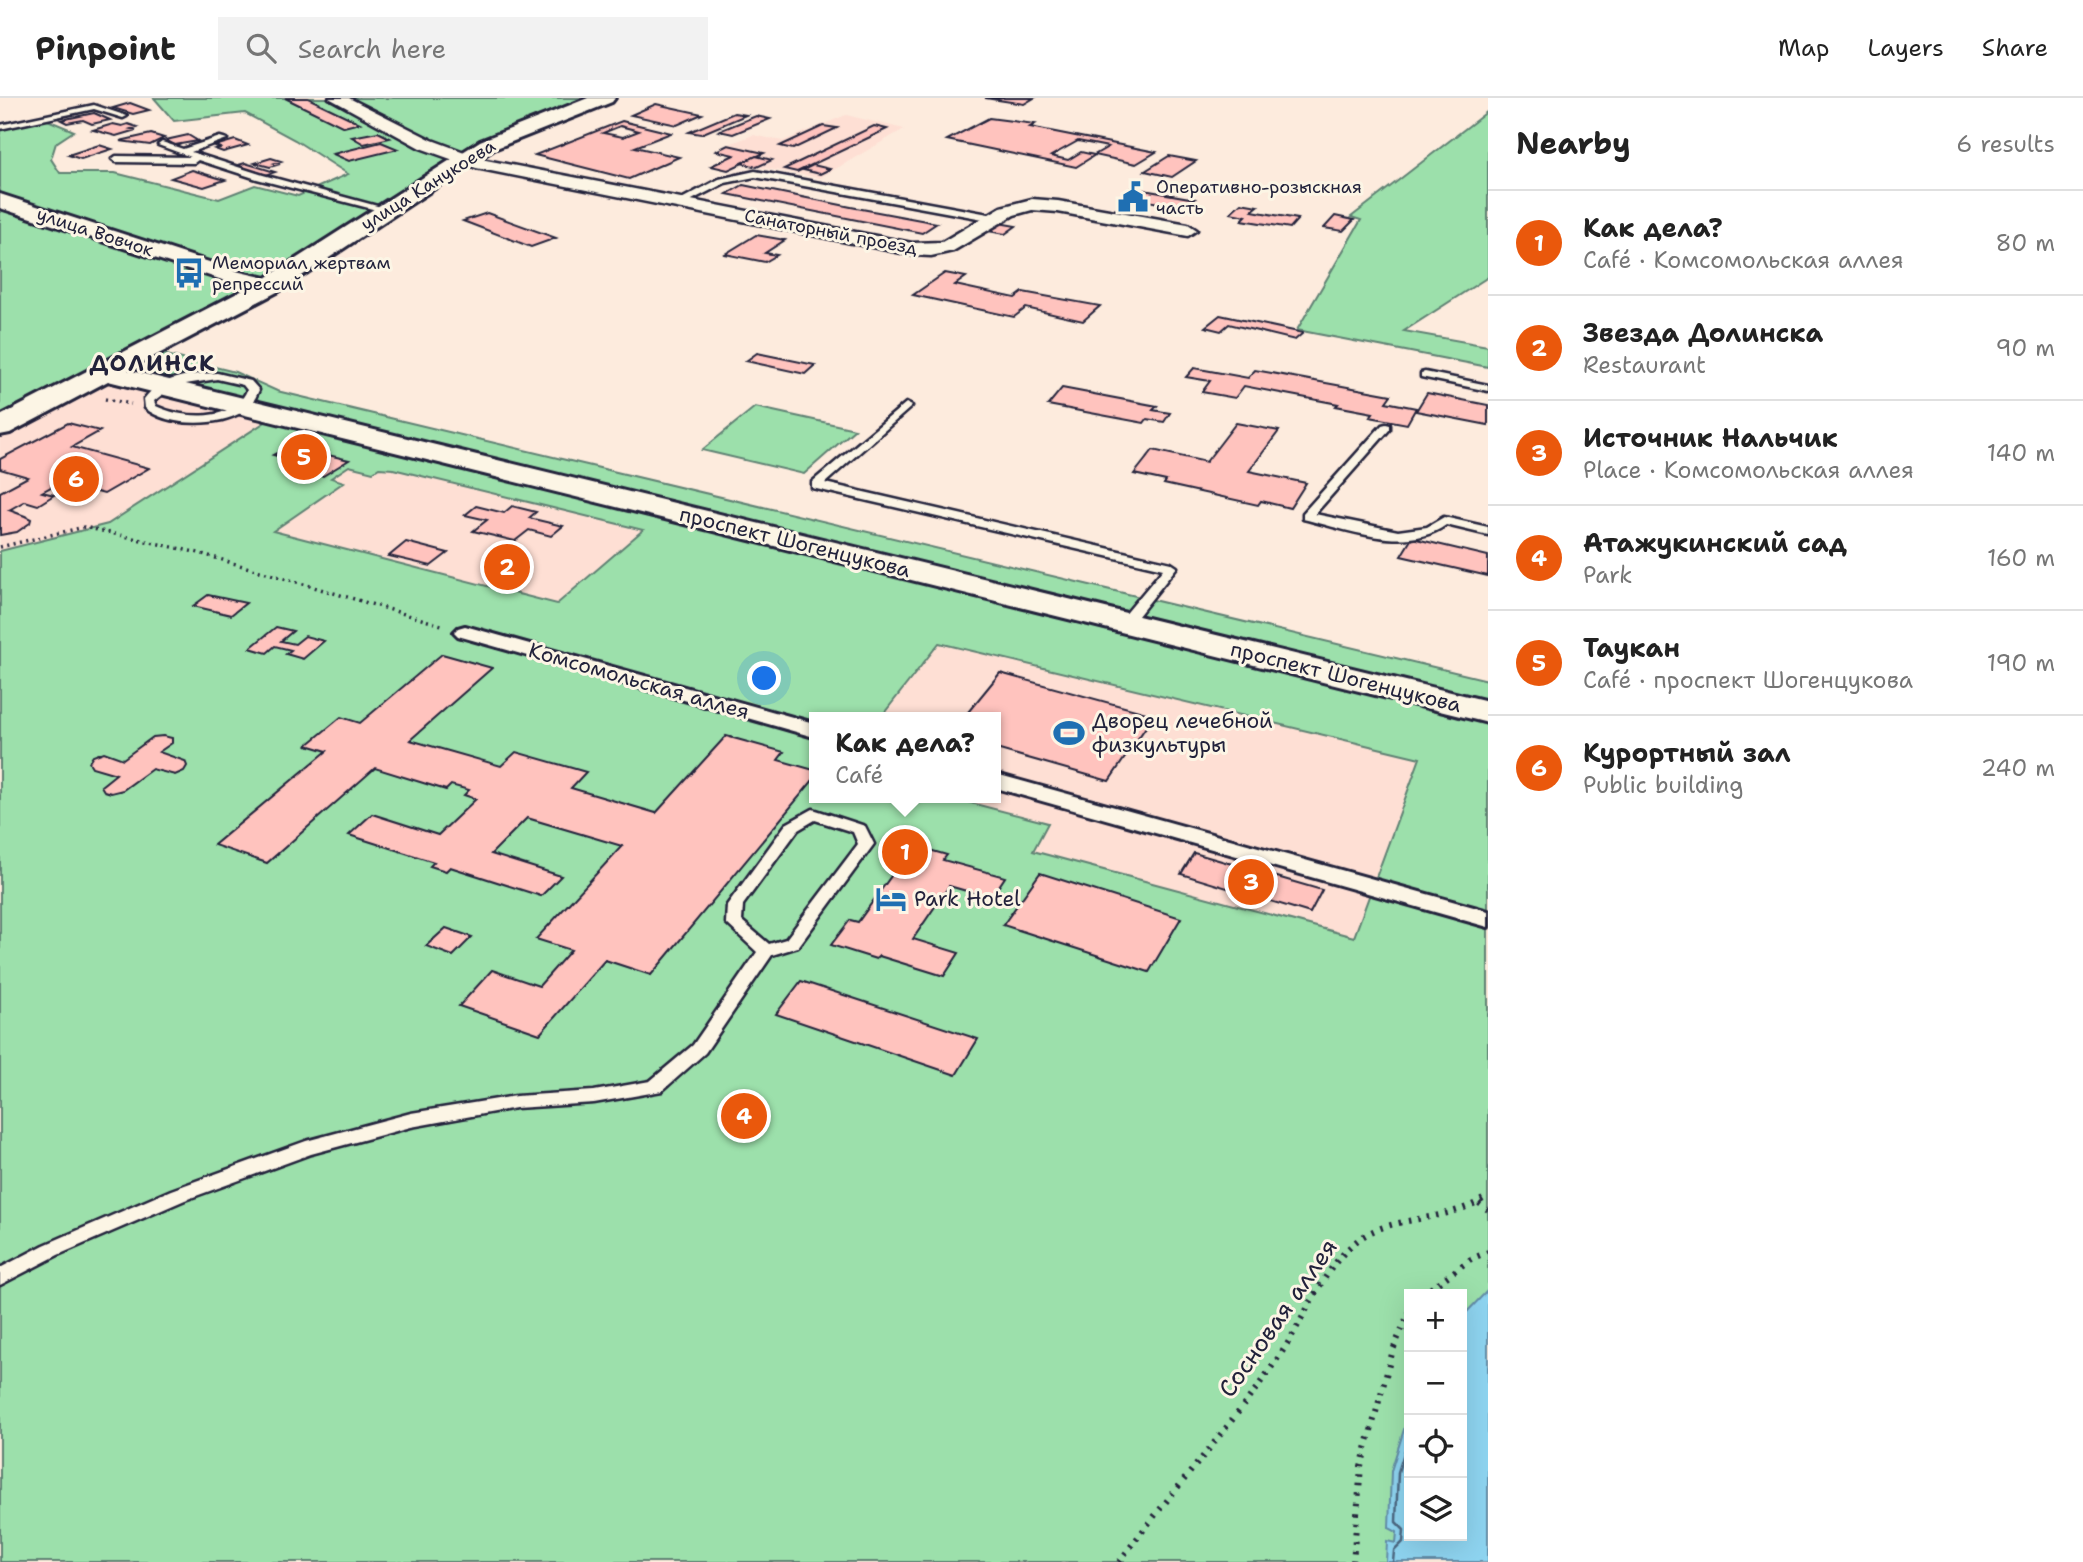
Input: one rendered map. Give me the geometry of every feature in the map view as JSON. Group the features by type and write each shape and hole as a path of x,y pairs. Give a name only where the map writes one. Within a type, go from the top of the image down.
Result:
{"street":[{"name":"Санаторный проезд","path":"337,98 426,144 501,169 923,250 951,247 995,218 1020,206 1049,205 1188,230"},
{"name":"улица Канукоева","path":"0,427 270,286 466,156 507,136 605,98"},
{"name":"улица Вовчок","path":"0,201 233,278 270,286"},
{"name":"проспект Шогенцукова","path":"102,372 1488,712"},
{"name":"Комсомольская аллея","path":"465,632 809,729"},
{"path":"1001,782 1488,919"}],"lane":[{"path":"0,127 94,107 122,116"},
{"path":"185,151 223,139"},
{"path":"162,145 185,151 204,161 387,210"},
{"path":"116,159 204,161"},
{"path":"679,202 722,181 755,174 995,218"},
{"path":"1425,375 1488,388"},
{"path":"906,406 816,485 1171,566 1125,623"},
{"path":"1386,427 1307,516 1406,537 1435,531 1444,521 1488,531"},
{"path":"0,1277 51,1250 178,1195 306,1148 411,1120 516,1102 594,1097 655,1086 699,1049 766,951 792,943 866,844 859,829 813,814 792,827 735,905 734,923 766,951"}],"path":[{"path":"0,547 84,527 199,553 465,632"},
{"name":"Сосновая аллея","path":"1119,1562 1152,1516 1280,1357 1344,1254 1359,1239 1383,1228 1444,1217 1479,1203 1488,1196"},
{"path":"1479,1203 1488,1210"},
{"path":"1430,1289 1471,1259 1488,1252"},
{"path":"1353,1562 1361,1467 1393,1350 1404,1324"}],"shaded area":[{"path":"846,115 904,129 820,178 742,164 761,153 727,145 753,135 783,141"},
{"path":"102,372 277,415 108,524 0,551 0,427"},
{"path":"349,466 373,472 379,468 393,469 644,529 557,604 273,531 343,482 331,479"},
{"path":"939,643 1421,758 1354,938 1032,850 1048,823 971,803 1001,803 1001,712 885,712"}],"green space":[{"path":"154,98 605,98 507,136 365,224 146,350 235,372 277,391 1488,680 1488,1562 0,1562 0,551 108,524 276,415 102,372 0,427 0,124 38,116 74,131 56,143 51,159 60,173 115,173 219,199 255,185 298,196 348,174 295,140 245,113 174,121","holes":["349,466 373,472 379,468 393,469 643,530 557,604 273,531 344,482 331,478","939,643 1420,758 1354,937 1033,851 1048,823 971,803 809,803 809,712 885,712"]},
{"path":"1488,111 1488,277 1404,331 1488,346 1488,367 1297,330 1361,220 1351,217"},
{"path":"755,407 855,429 804,474 702,450"}],"water":[{"path":"1488,1290 1488,1562 1386,1562 1387,1541 1396,1543 1397,1532 1389,1528 1391,1471 1404,1429 1404,1541 1467,1541 1467,1312"}],"building":[{"path":"285,98 308,98 360,123 344,127"},
{"path":"985,98 1034,98 1024,104"},
{"path":"130,103 149,110 133,114 113,108"},
{"path":"656,104 702,114 677,125 631,115"},
{"path":"94,113 110,120 92,124 83,120 67,123 61,120"},
{"path":"734,113 746,115 701,134 689,132"},
{"path":"756,116 770,119 733,134 719,131"},
{"path":"989,118 1035,124 1030,127 1156,152 1136,164 1095,155 1076,167 947,140","holes":["1078,141 1108,147 1094,155 1081,152 1068,160 1051,156"]},
{"path":"622,121 671,133 635,147 679,157 629,179 535,155","holes":["620,126 639,131 623,137 603,133"]},
{"path":"113,124 137,127 131,129 136,130 116,136 93,130"},
{"path":"823,126 837,128 793,149 780,146"},
{"path":"874,126 887,129 797,172 784,169"},
{"path":"378,132 390,138 364,144 352,137"},
{"path":"151,134 164,138 150,145 120,141"},
{"path":"188,135 198,141 175,145 166,140"},
{"path":"235,140 248,145 223,152 215,149 220,148 215,146"},
{"path":"381,142 398,149 349,161 333,154"},
{"path":"99,145 112,149 81,159 68,155"},
{"path":"728,145 764,153 728,170 711,166 734,155 716,151"},
{"path":"756,156 772,160 757,167 741,163"},
{"path":"1169,156 1196,161 1172,177 1145,171"},
{"path":"271,158 281,161 275,163 280,164 270,167 255,163"},
{"path":"245,163 275,172 266,175 235,166"},
{"path":"813,165 830,169 820,174 803,170"},
{"path":"192,170 225,180 204,187 171,178"},
{"path":"743,185 937,223 922,233 727,194"},
{"path":"1132,188 1195,199 1185,208 1122,196"},
{"path":"1241,203 1258,206 1252,211 1298,219 1290,228 1242,220 1246,216 1230,213"},
{"path":"487,213 556,238 531,247 463,221"},
{"path":"1335,216 1354,220 1343,231 1324,228"},
{"path":"993,222 1016,226 1005,234 982,230"},
{"path":"756,235 785,240 765,253 777,255 765,262 725,254"},
{"path":"945,273 966,277 955,285 1015,298 1023,292 1100,306 1083,321 1026,308 1014,317 913,295"},
{"path":"1220,315 1303,333 1295,340 1229,324 1221,331 1205,327"},
{"path":"757,353 815,365 805,374 746,361"},
{"path":"1194,368 1248,378 1255,370 1391,395 1386,402 1416,408 1407,424 1370,417 1373,413 1336,406 1338,404 1244,386 1235,398 1202,392 1210,381 1186,377"},
{"path":"1062,388 1157,406 1153,410 1170,413 1164,422 1147,419 1144,423 1048,405"},
{"path":"1427,393 1488,405 1488,425 1416,411"},
{"path":"68,423 100,431 72,447 149,468 104,494 60,482 42,492 54,495 38,505 25,501 9,510 31,519 30,523 17,532 0,535 0,492 28,477 0,469 0,459"},
{"path":"1236,423 1279,431 1249,471 1306,483 1290,508 1261,501 1258,505 1164,484 1166,481 1134,474 1153,450 1206,462"},
{"path":"284,449 318,457 324,454 349,460 323,476 298,469 307,464 273,455"},
{"path":"476,506 504,513 512,506 536,512 529,518 563,526 551,536 529,530 515,541 473,531 487,520 465,515"},
{"path":"1412,538 1488,556 1488,576 1401,556"},
{"path":"406,542 448,553 431,566 389,556"},
{"path":"208,595 246,603 231,615 193,606"},
{"path":"276,627 293,631 281,641 295,644 305,636 324,641 303,659 286,654 291,650 275,646 267,653 250,648"},
{"path":"442,654 492,668 410,740 501,766 516,752 586,772 571,788 656,813 726,736 784,752 778,760 809,769 809,785 651,975 605,960 540,1034 459,1006 492,970 539,986 571,950 536,939 622,846 527,818 491,854 561,876 541,896 450,867 446,871 430,866 434,862 349,835 372,814 438,835 476,799 464,795 469,790 451,785 446,790 375,768 267,863 214,845 327,751 307,745 341,717 360,723"},
{"name":"Дворец лечебной физкультуры","path":"1000,673 1154,715 1109,781 1001,750 1001,712 968,712"},
{"path":"153,737 172,738 172,743 159,752 185,761 187,766 184,771 175,775 152,769 123,790 111,793 104,791 101,786 116,774 92,767 89,762 93,756 104,752 123,759"},
{"path":"905,843 947,855 943,860 1005,877 991,898 949,886 913,939 959,953 944,976 831,945 850,920 858,922 896,869 888,867"},
{"path":"1194,853 1322,890 1310,913 1181,874"},
{"path":"1040,873 1181,918 1149,972 1003,925"},
{"path":"446,928 472,937 453,956 426,946"},
{"path":"801,981 978,1039 956,1075 776,1014"}],"place":[{"name":"Оперативно-розыскная часть","path":"1133,197"},
{"name":"Мемориал жертвам репрессий","path":"189,273"},
{"name":"Таукан","path":"304,457"},
{"name":"Курортный зал","path":"76,479"},
{"name":"Звезда Долинска","path":"507,567"},
{"name":"Дворец лечебной физкультуры","path":"1069,733"},
{"name":"Как дела?","path":"905,852"},
{"name":"Источник Нальчик","path":"1251,882"},
{"name":"Park Hotel","path":"891,899"},
{"name":"Атажукинский сад","path":"744,1116"}],"district":[{"name":"ДОЛИНСК","path":"153,363"}]}
